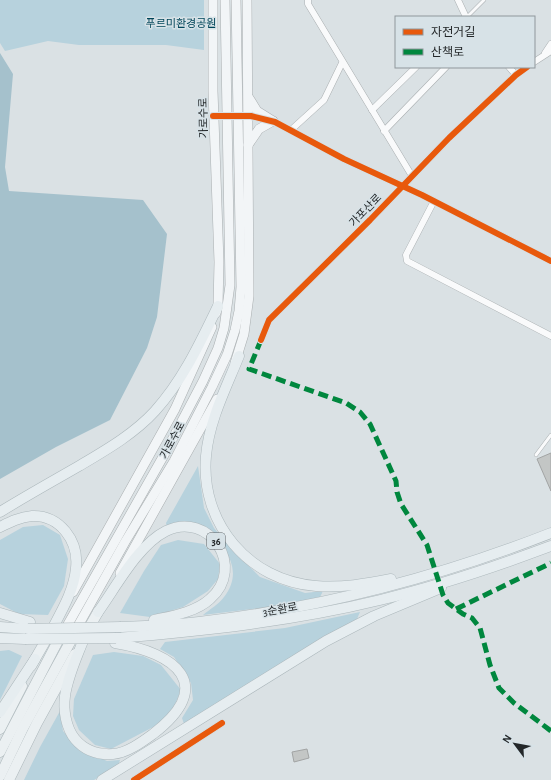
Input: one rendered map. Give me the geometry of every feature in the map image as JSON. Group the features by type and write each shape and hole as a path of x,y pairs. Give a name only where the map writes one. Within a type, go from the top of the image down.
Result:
{"highway":[{"path":"0,512 115,445 143,422 166,398 181,376 201,342 218,306"},
{"path":"239,356 210,431 205,472 206,491 213,512 227,537 241,553 272,574 299,583 316,586 356,585 460,565"},
{"path":"0,527 15,520 34,516 52,522 62,528 69,535 76,553 76,568 55,636"},
{"name":"36","path":"98,612 142,551 167,531 179,528 190,528 206,533 216,541 224,554 225,570 221,585 211,599 200,606 182,613 121,627"},
{"name":"3순환로","path":"25,641 121,627 199,622 289,608 379,589 460,565 551,533"},
{"name":"3순환로","path":"115,641 290,618 380,600 491,567 551,546"},
{"path":"102,780 331,638 374,616 491,567"},
{"path":"0,612 29,625 73,634 115,641 140,648 167,659 183,678 185,694 182,703 175,714 144,740 119,753 100,754 83,747 74,737 68,724 65,707 65,694 69,678 86,633"},
{"path":"0,627 29,625"},
{"path":"0,638 25,641"},
{"path":"0,644 25,641"},
{"path":"0,712 35,659"}],"main road":[{"name":"가로수로","path":"0,752 55,636 176,409 203,352 218,306 218,236 213,116 213,0"},
{"name":"가로수로","path":"0,729 35,659 55,636 164,455 203,381 218,348 229,303 230,266 226,116 226,0"},
{"name":"가로수로","path":"0,776 23,728 73,634 125,542 174,461 227,355 239,311 240,216 236,0"},
{"name":"가로수로","path":"98,612 211,411 239,356 245,328 249,296 247,0"},
{"path":"247,94 257,111 273,121"},
{"path":"247,148 256,132 267,123 273,121"},
{"name":"가로수로","path":"240,216 247,148"},
{"path":"218,236 230,266 218,306"},
{"name":"36","path":"9,780 37,723 98,612"}],"street":[{"path":"308,0 308,4 342,63 412,176"},
{"path":"458,0 466,16"},
{"path":"544,55 551,44"},
{"path":"535,61 551,51"},
{"path":"291,130 324,100 342,63"},
{"path":"372,110 415,68"},
{"path":"384,131 445,68"},
{"path":"510,68 516,75"},
{"name":"가포산로","path":"261,340 269,320 370,220 412,176 525,68"},
{"path":"213,116 248,116 273,121 344,159 434,201 551,261"},
{"path":"434,201 406,255 407,261 551,336"},
{"path":"134,780 222,723"}],"lane":[{"path":"468,16 484,0"},
{"path":"536,455 551,435"}],"green space":[{"name":"푸르미환경공원","path":"0,0 204,0 204,50 166,45 79,45 48,41 5,51 0,43"},
{"path":"198,466 204,508 214,528 229,546 260,577 305,593 323,591 320,597 286,605 203,615 222,600 230,587 233,577 230,559 219,543 205,528 167,528 166,523"},
{"path":"43,525 60,535 68,559 64,586 48,615 19,614 0,604 0,540 23,527"},
{"path":"178,540 204,544 220,564 218,579 208,591 183,607 150,617 120,613 161,545"},
{"path":"360,612 357,619 184,724 182,718 193,700 191,683 174,657 160,649 165,642 285,628"},
{"path":"9,650 22,656 0,700 0,651"},
{"path":"114,652 143,656 161,665 181,690 173,709 157,725 111,749 95,745 79,730 73,716 74,699 93,655"},
{"path":"60,711 63,731 78,748 107,761 120,760 118,766 94,780 24,780"}],"shaded area":[{"path":"0,53 13,74 5,167 9,191 143,200 167,234 157,317 147,348 110,420 56,447 0,479"}],"building":[{"path":"551,453 551,491 537,459"},
{"path":"307,749 309,758 294,762 292,752"}],"marked path":[{"path":"261,340 249,369 346,403 360,412 370,424 396,481 397,492 401,504 427,545 443,595 448,603 463,614 472,618 480,628 490,665 499,688 514,703 551,731"},
{"path":"456,609 551,563"}],"cycle path":[{"path":"261,340 269,320 370,220 449,138 516,75 526,68"},
{"path":"213,116 251,116 275,122 344,159 422,195 551,261"},
{"path":"134,780 222,723"}]}
